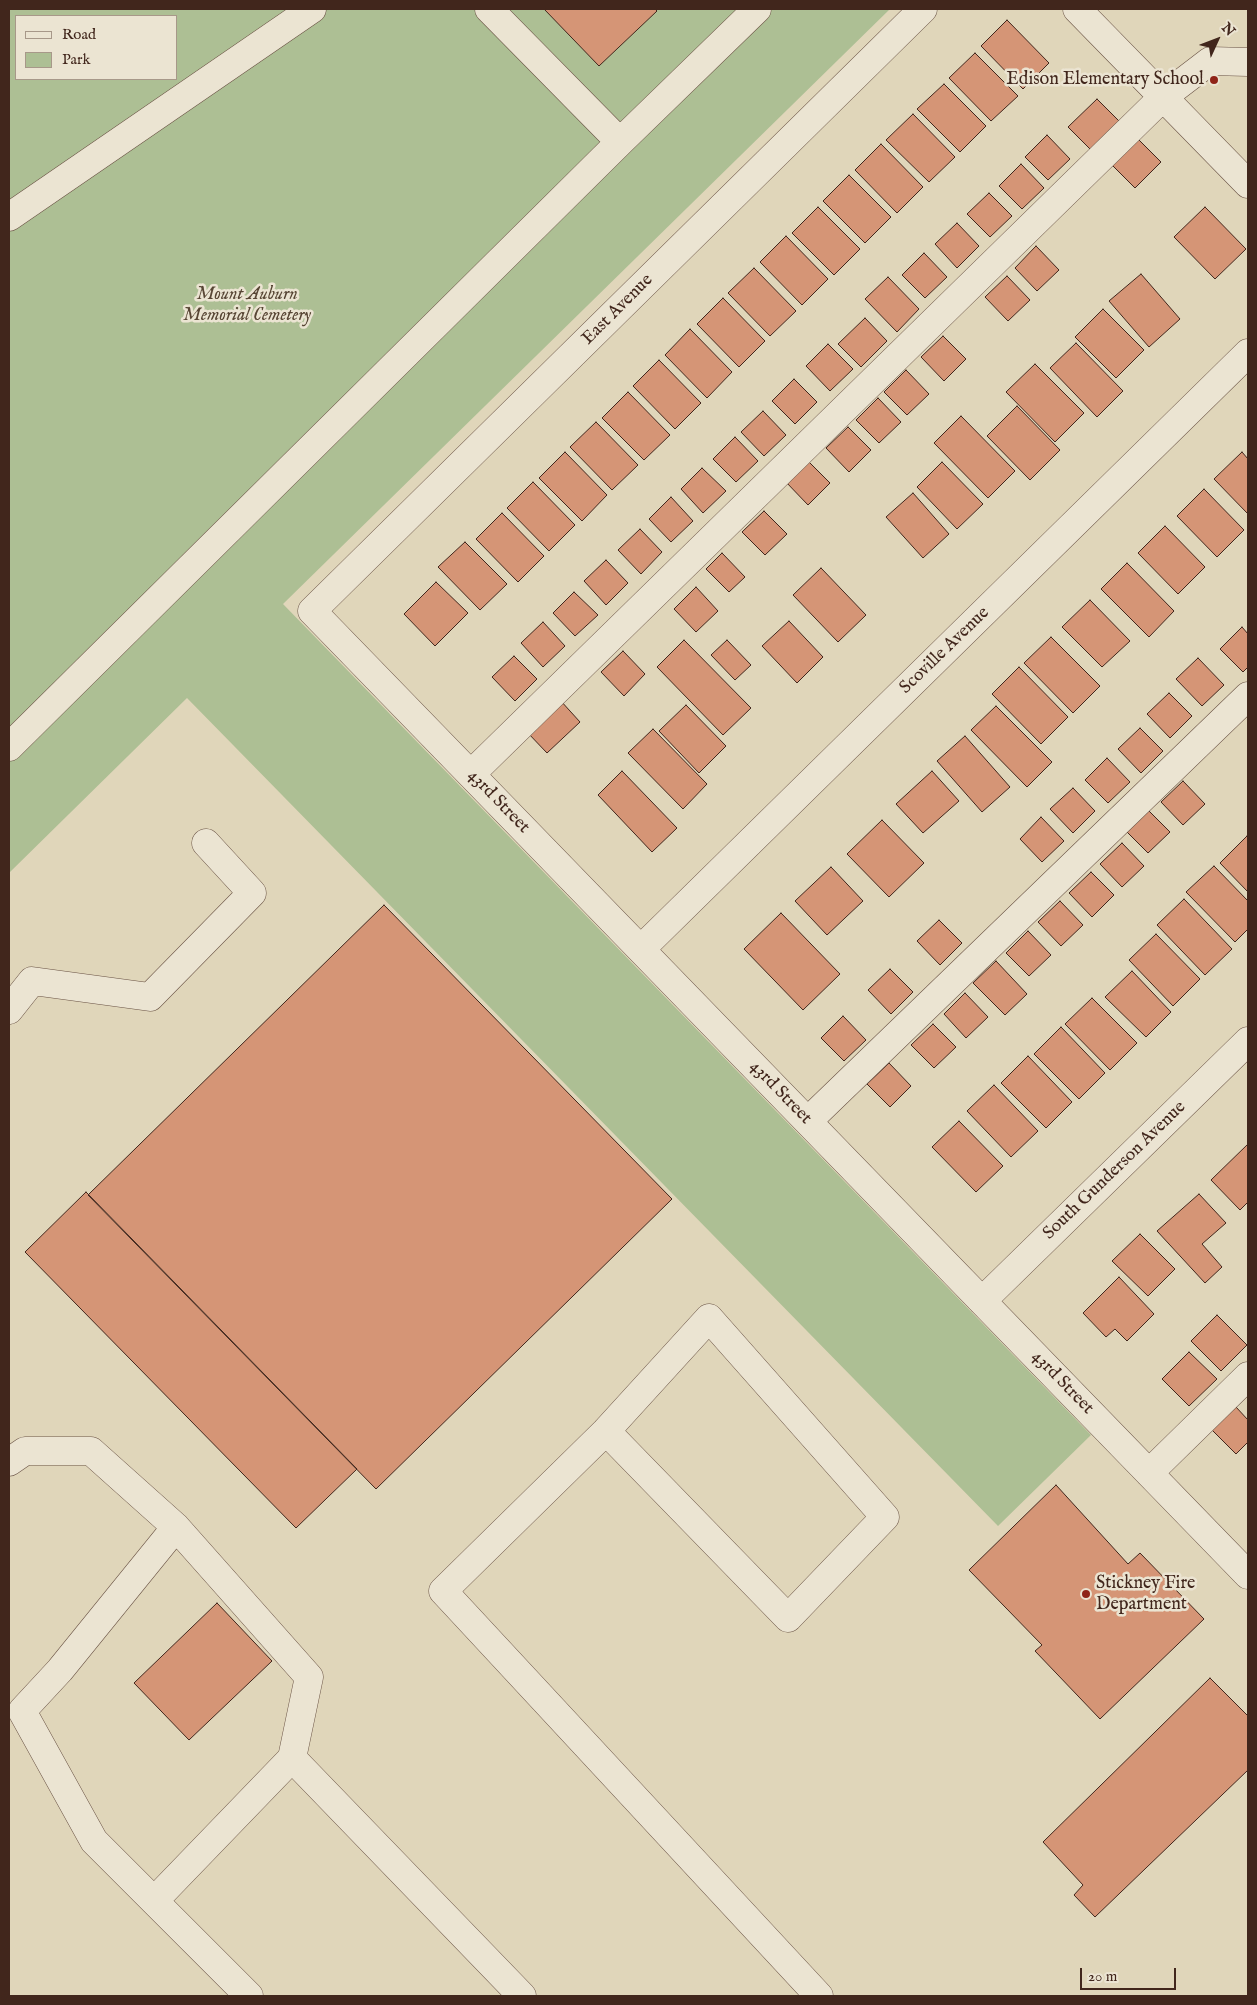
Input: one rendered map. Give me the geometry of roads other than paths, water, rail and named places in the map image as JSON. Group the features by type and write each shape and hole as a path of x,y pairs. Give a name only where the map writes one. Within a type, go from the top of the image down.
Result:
{"street":[{"path":"9,217 312,9"},
{"path":"489,9 620,142"},
{"name":"East Avenue","path":"312,611 923,9"},
{"path":"1077,9 1248,184"},
{"path":"9,747 620,142 746,13"},
{"path":"471,774 1163,96 1210,61 1248,62"},
{"name":"Scoville Avenue","path":"641,949 1248,353"},
{"name":"43rd Street","path":"312,611 1248,1575"},
{"path":"808,1121 1248,696"},
{"path":"9,1010 32,981 150,997 252,893 206,843"},
{"name":"South Gunderson Avenue","path":"982,1301 1248,1041"},
{"path":"606,1431 788,1618 885,1517 708,1318 606,1431 443,1591 819,1996"},
{"path":"1149,1473 1248,1376"},
{"path":"9,1462 25,1451 91,1451 176,1527 309,1677 292,1758 154,1901"},
{"path":"176,1527 60,1670 15,1704 94,1841 249,1996"},
{"path":"292,1758 522,1996"}],"place":[{"name":"Edison Elementary School","path":"1214,80"},
{"name":"Stickney Fire Department","path":"1086,1594"}],"park label":[{"name":"Mount Auburn Memorial Cemetery","path":"247,305"}]}
